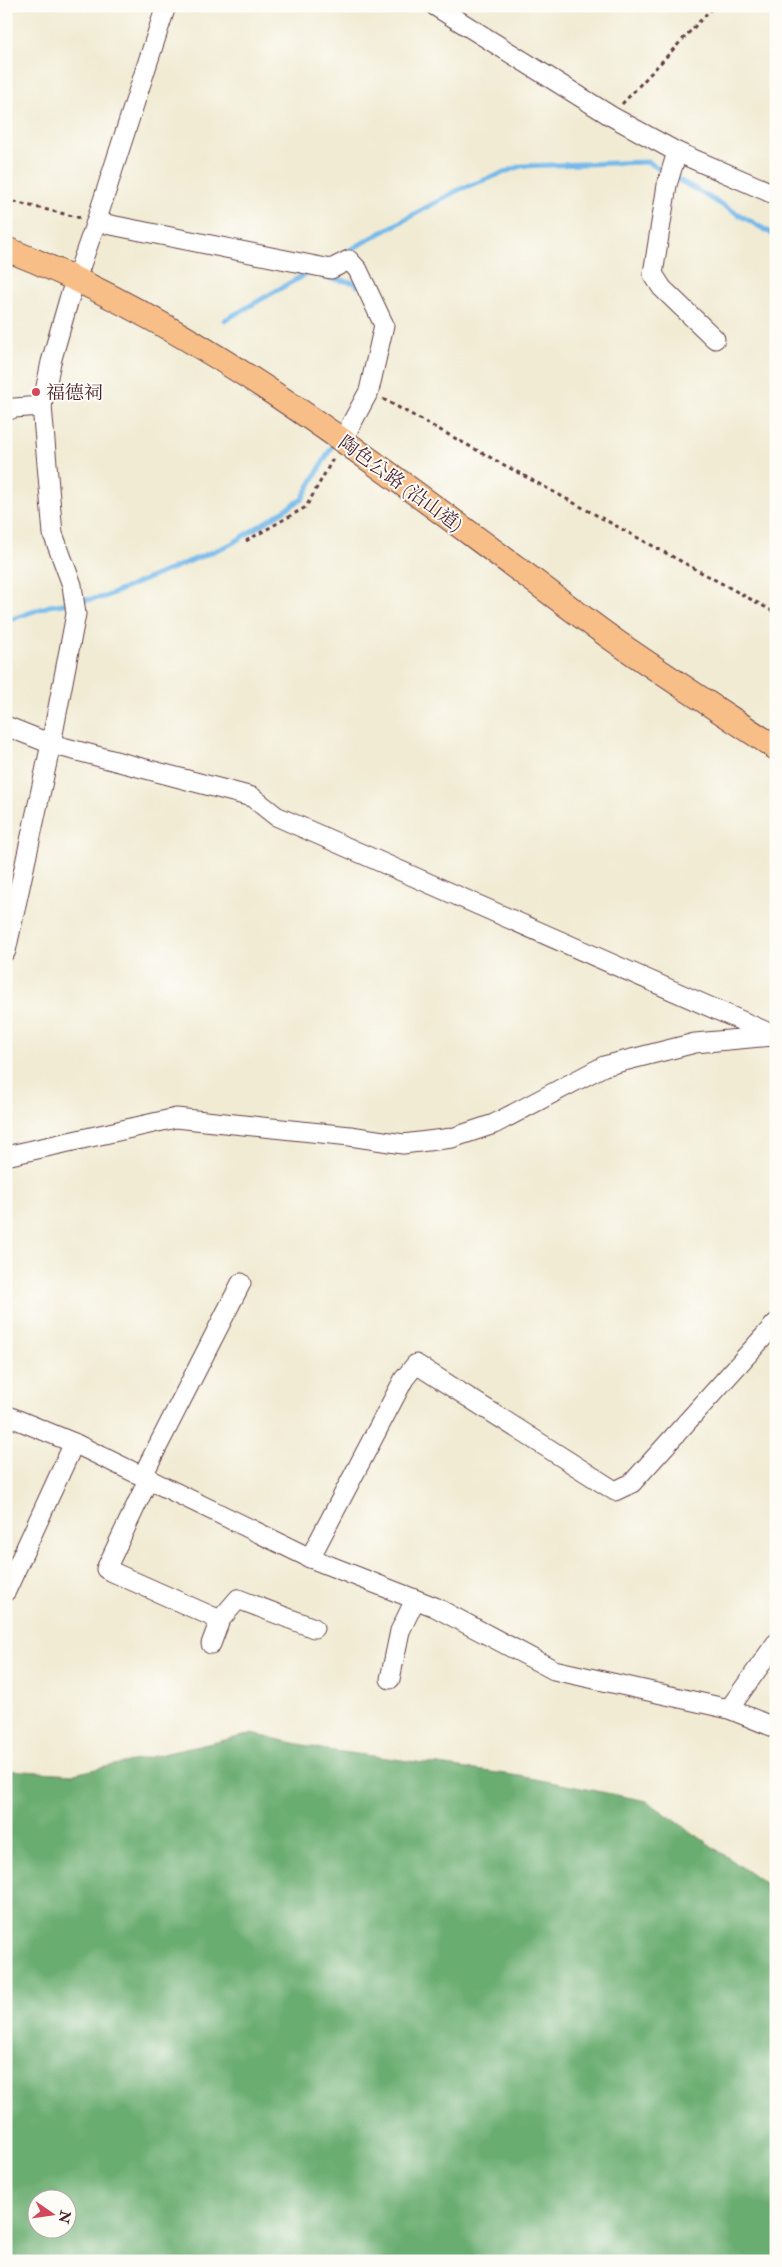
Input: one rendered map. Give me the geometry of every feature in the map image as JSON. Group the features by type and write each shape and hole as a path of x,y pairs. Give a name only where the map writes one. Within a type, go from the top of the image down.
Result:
{"main road":[{"name":"陶色公路 (沿山道)","path":"6,250 75,278 169,329 320,425 617,642 776,748"}],"street":[{"path":"6,951 51,744 76,614 72,585 53,534 42,406 51,362 75,278 96,222 166,6"},
{"path":"435,6 611,116 672,168 776,196"},
{"path":"672,168 653,274 662,288 715,339"},
{"path":"96,222 322,266 349,260 358,270 384,325 369,391 342,441"},
{"path":"6,411 14,408 42,406"},
{"path":"6,726 51,744 252,797 276,816 775,1036"},
{"path":"6,1156 176,1118 350,1136 403,1144 452,1138 494,1124 604,1066 695,1044 775,1036"},
{"path":"220,1620 106,1569 146,1477 241,1283"},
{"path":"310,1558 404,1379 416,1364 614,1491 632,1483 776,1323"},
{"path":"6,1416 74,1443 310,1558 435,1607 554,1670 730,1709 776,1728"},
{"path":"6,1592 74,1443"},
{"path":"211,1644 220,1620 238,1598 314,1628"},
{"path":"390,1679 400,1631 416,1600"},
{"path":"730,1709 776,1643"}],"path":[{"path":"611,116 714,6"},
{"path":"6,200 96,222"},
{"path":"369,391 776,613"},
{"path":"246,541 306,507 342,441"}],"green space":[{"path":"252,1734 327,1750 520,1776 647,1801 776,1891 776,2261 6,2261 6,1770 74,1774"}],"waterway":[{"path":"341,255 458,190 521,166 648,162 776,236"},
{"path":"225,320 311,271"},
{"path":"323,277 356,283 357,286"},
{"path":"79,601 104,597 231,544 302,499 334,443"},
{"path":"6,621 49,606 71,603"}],"place":[{"name":"福德祠","path":"36,392"}]}
